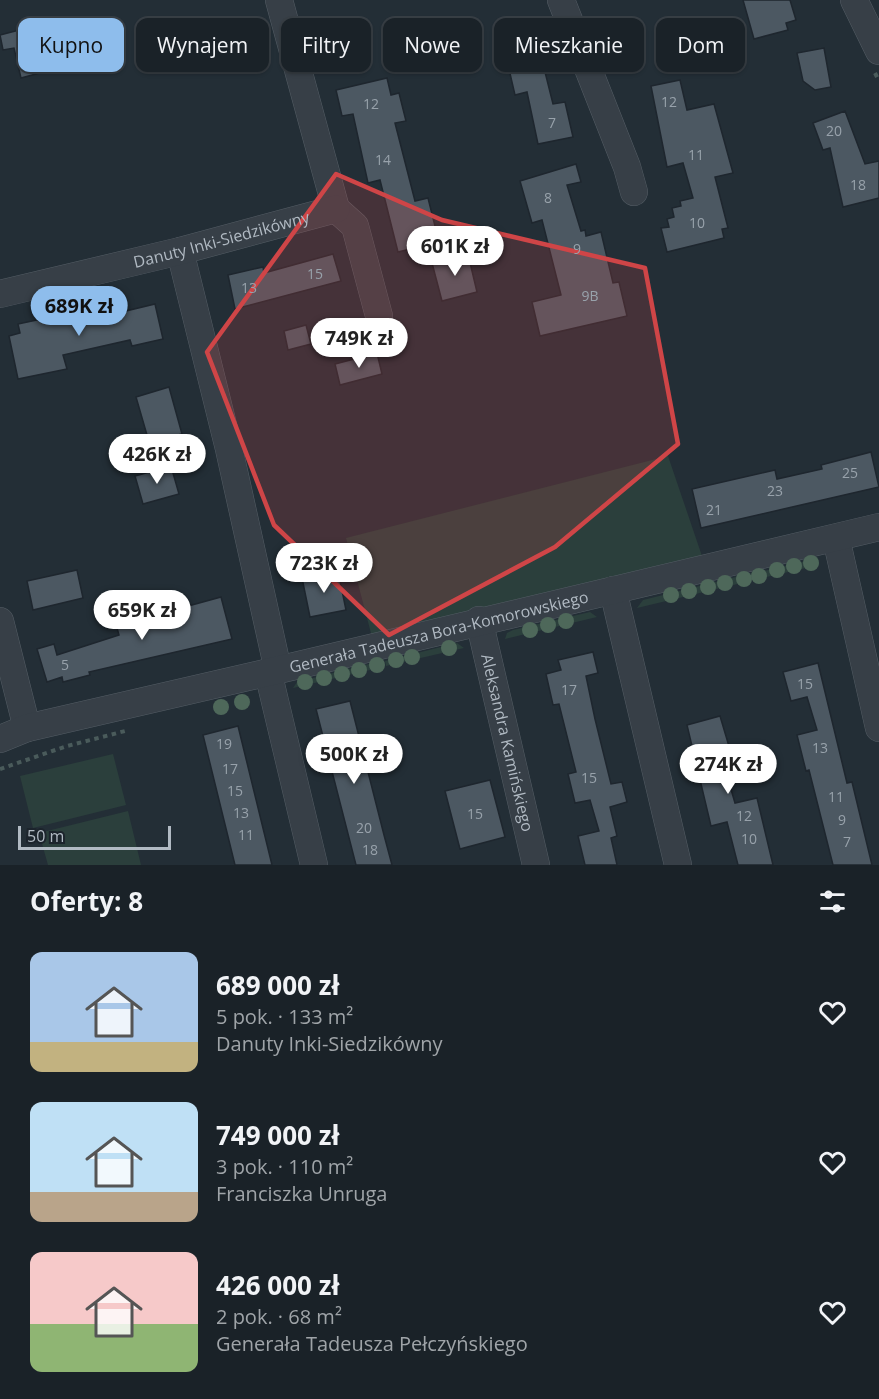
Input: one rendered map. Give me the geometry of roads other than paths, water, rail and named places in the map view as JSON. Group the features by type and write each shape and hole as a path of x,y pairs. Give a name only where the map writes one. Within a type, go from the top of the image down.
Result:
{"street":[{"path":"279,0 336,209 355,226 379,316"},
{"path":"561,0 627,167 634,192"},
{"path":"854,0 879,51"},
{"name":"Danuty Inki-Siedzikówny","path":"0,294 180,251 336,209"},
{"path":"180,251 229,449 314,865"},
{"name":"Generała Tadeusza Bora-Komorowskiego","path":"0,739 27,728 879,527"},
{"path":"836,538 879,728"},
{"path":"613,590 678,865"},
{"name":"Aleksandra Kamińskiego","path":"479,620 536,865"},
{"path":"0,621 27,728"}]}
